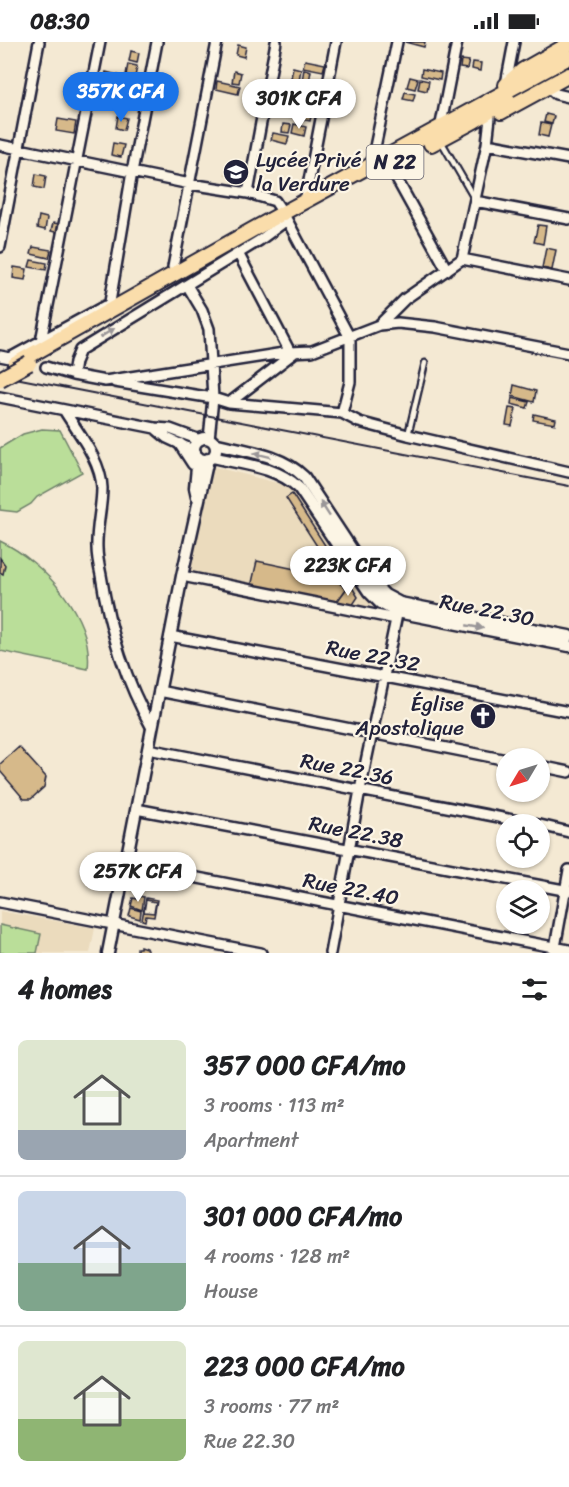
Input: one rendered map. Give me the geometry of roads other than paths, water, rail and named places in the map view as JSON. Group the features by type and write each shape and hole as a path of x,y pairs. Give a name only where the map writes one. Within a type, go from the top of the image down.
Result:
{"main road":[{"path":"569,44 523,70 506,85 479,102 471,117 490,118 569,75"},
{"name":"N 22","path":"0,372 15,360 285,217 389,165 569,57"},
{"name":"N 22","path":"530,82 569,64"},
{"name":"N 22","path":"285,217 305,201 371,166 440,134"},
{"name":"N 22","path":"0,379 15,360"}],"street":[{"path":"0,247 39,42"},
{"path":"40,341 100,42"},
{"path":"111,302 132,172 157,42"},
{"path":"173,267 217,42"},
{"path":"248,193 276,42"},
{"path":"305,201 336,42"},
{"path":"371,166 397,42"},
{"path":"440,134 457,42"},
{"path":"506,85 514,42"},
{"path":"548,87 556,94 569,97"},
{"path":"379,325 405,299 462,259 488,144 490,118"},
{"path":"488,144 569,159"},
{"path":"0,146 190,184 248,193 275,201 350,338 350,382 342,413"},
{"path":"389,165 447,270"},
{"path":"475,201 569,219"},
{"path":"73,375 80,350 260,240 285,217"},
{"path":"15,360 40,341 234,234 285,217"},
{"path":"238,253 292,353"},
{"path":"462,259 569,280"},
{"path":"187,285 202,310 209,329 213,366 213,398 208,441 215,452 203,456 196,471 197,500"},
{"path":"105,381 318,349 379,325 398,323 423,325 569,353"},
{"path":"229,403 292,353"},
{"path":"46,367 73,375 213,398 229,403 342,413 359,423 569,472"},
{"path":"3,398 170,429 270,457 295,468 304,477 376,586 398,611"},
{"path":"64,410 96,464 102,486 96,548 103,591 128,673 142,710 152,728"},
{"path":"155,428 167,438 203,456 272,471 290,480 299,488 369,592 380,603 398,611"},
{"path":"108,953 197,500 203,456 195,445 208,441"},
{"path":"180,444 188,453 196,471"},
{"name":"Rue 22.30","path":"182,576 569,636"},
{"path":"330,953 360,790 398,611"},
{"name":"Rue 22.30","path":"398,611 569,646"},
{"name":"Rue 22.32","path":"170,636 569,712"},
{"path":"159,691 496,757"},
{"name":"Rue 22.36","path":"148,749 496,816"},
{"path":"550,768 569,772"},
{"name":"Rue 22.38","path":"136,808 567,891"},
{"name":"Rue 22.36","path":"550,827 569,832"},
{"name":"Rue 22.40","path":"126,864 554,950 569,950"},
{"path":"554,950 567,891 569,870"},
{"path":"0,902 261,953"}],"lane":[{"path":"440,134 475,201"},
{"path":"408,435 425,363"}],"railway":[{"path":"0,375 569,486"}],"place":[{"name":"Lycée Privé la Verdure","path":"236,172"},
{"name":"Église Apostolique","path":"483,716"}]}
